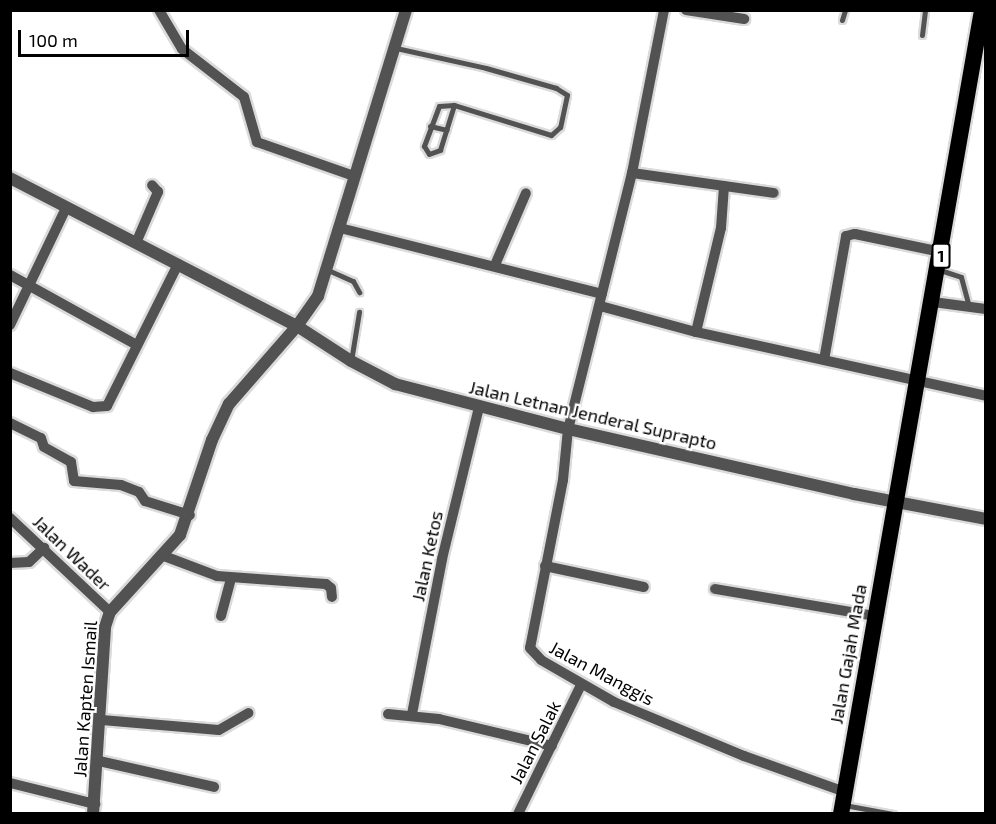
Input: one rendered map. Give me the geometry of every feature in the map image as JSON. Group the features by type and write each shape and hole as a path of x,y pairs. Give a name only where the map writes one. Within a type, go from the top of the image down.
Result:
{"highway":[{"name":"1","path":"896,501 939,270 982,10"},
{"name":"Jalan Gajah Mada","path":"842,800 896,501"}],"street":[{"path":"159,10 182,49 248,102 257,142 354,176"},
{"name":"Jalan Kapten Ismail","path":"94,808 102,720 104,637 110,612 164,556 190,515 212,440 229,404 297,326 318,296 328,270 354,176 406,10"},
{"name":"Jalan Manggis","path":"664,10 632,173 568,429 563,480 530,648 535,656 581,685 842,800"},
{"path":"686,10 744,19"},
{"path":"632,173 774,193"},
{"name":"Jalan Letnan Jenderal Suprapto","path":"10,178 297,326 351,362 395,384 568,429 986,519"},
{"path":"136,243 157,195 152,185"},
{"path":"696,332 721,228 724,186"},
{"path":"495,265 526,193"},
{"path":"10,325 31,286 66,208"},
{"path":"340,228 495,265 696,332 986,396"},
{"path":"824,360 846,236 855,234 941,252"},
{"path":"10,373 103,408 111,403 178,264"},
{"path":"10,275 137,345"},
{"path":"933,302 986,309"},
{"name":"Jalan Ketos","path":"412,714 442,559 479,407"},
{"path":"10,423 41,438 44,447 71,462 74,481 121,484 140,492 145,501 190,515"},
{"name":"Jalan Wader","path":"10,518 110,612"},
{"path":"10,563 30,562 44,548"},
{"path":"164,556 184,566 231,578 326,584 331,588 332,597"},
{"path":"545,566 644,587"},
{"path":"221,616 231,578"},
{"path":"715,589 874,616"},
{"name":"Jalan Salak","path":"518,813 581,685"},
{"path":"102,720 219,729 249,713"},
{"path":"388,714 412,714 528,737 552,746"},
{"path":"99,761 214,787"},
{"path":"10,783 94,808"}],"lane":[{"path":"842,20 845,10"},
{"path":"922,35 925,10"},
{"path":"394,47 486,68 556,88 567,95 560,128 551,135 454,105 439,106 424,146 429,154 440,150 454,105"},
{"path":"430,126 447,130"},
{"path":"328,270 347,276 359,292"},
{"path":"939,270 961,277 969,307"},
{"path":"351,362 359,312"},
{"path":"842,800 893,813"}]}
